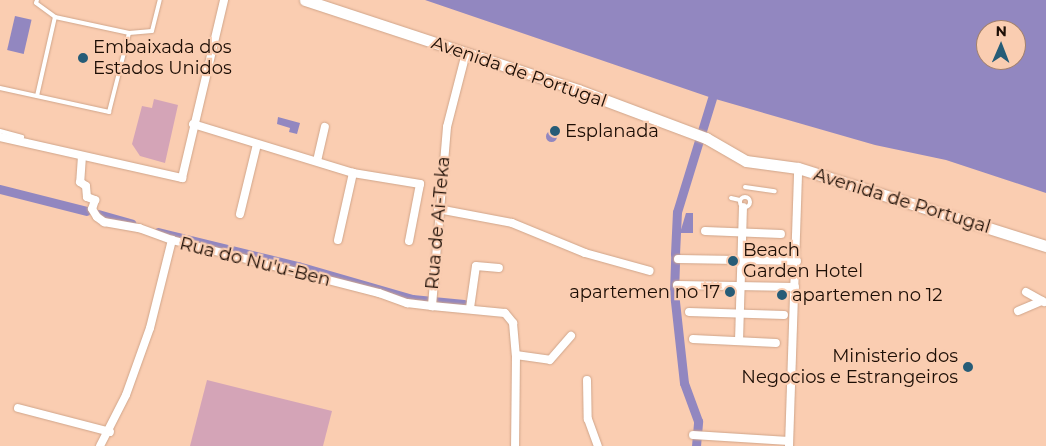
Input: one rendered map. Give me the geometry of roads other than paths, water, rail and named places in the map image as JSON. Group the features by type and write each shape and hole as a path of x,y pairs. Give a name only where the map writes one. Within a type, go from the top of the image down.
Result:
{"main road":[{"name":"Avenida de Portugal","path":"305,0 578,90 693,135 706,138 746,161 798,168 1046,246"}],"street":[{"path":"0,137 182,178 193,124 224,0"},
{"name":"Rua de Ai-Teka","path":"466,53 446,127 438,209 432,306 470,308 505,313 512,323 516,356 515,446"},
{"path":"193,124 353,172 420,184 409,240"},
{"path":"316,161 325,127"},
{"path":"240,214 257,144"},
{"path":"82,156 80,182 86,186 87,197 95,200 92,209 97,217 104,222 139,228 172,240"},
{"path":"693,435 789,444 797,262 798,168"},
{"path":"338,240 353,172"},
{"path":"739,341 742,203"},
{"path":"438,209 512,223 585,254 650,271"},
{"path":"705,231 781,234"},
{"name":"Rua do Nu'u-Ben","path":"100,446 110,432 150,328 172,240 379,293 413,305 432,306"},
{"path":"678,259 797,262"},
{"path":"470,308 476,266 499,268"},
{"path":"677,285 796,287"},
{"path":"1026,292 1044,302"},
{"path":"1018,310 1044,302"},
{"path":"689,312 784,315"},
{"path":"516,356 550,360 571,336"},
{"path":"693,338 776,343"},
{"path":"587,380 588,419 598,446"},
{"path":"18,408 110,432"}],"lane":[{"path":"37,0 36,3 54,17 129,32 152,31 160,0"},
{"path":"37,96 54,17"},
{"path":"0,88 109,112 129,32"},
{"path":"0,131 22,136"},
{"path":"745,187 775,191"},
{"path":"731,198 742,203"}],"waterway":[{"path":"696,446 698,421 684,383 674,292 675,254 677,212 712,98"},
{"path":"0,189 86,211"},
{"path":"98,214 132,224"},
{"path":"158,232 298,266 412,299 464,304"}],"place":[{"name":"Embaixada dos Estados Unidos","path":"83,58"},
{"name":"Esplanada","path":"555,131"},
{"name":"Beach Garden Hotel","path":"733,261"},
{"name":"apartemen no 17","path":"730,292"},
{"name":"apartemen no 12","path":"782,295"},
{"name":"Ministerio dos Negocios e Estrangeiros","path":"968,367"}]}
